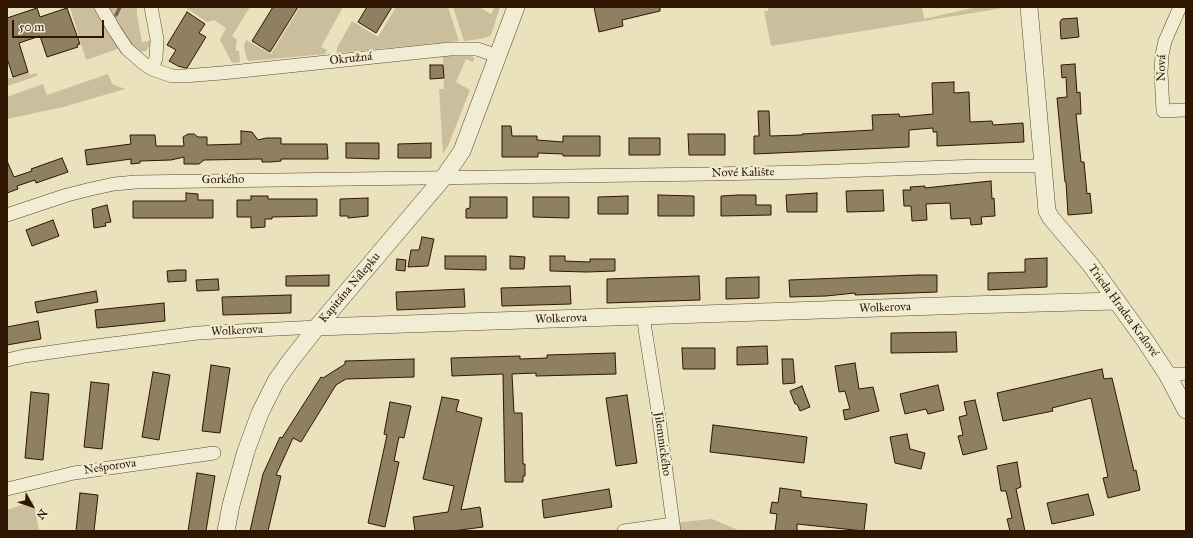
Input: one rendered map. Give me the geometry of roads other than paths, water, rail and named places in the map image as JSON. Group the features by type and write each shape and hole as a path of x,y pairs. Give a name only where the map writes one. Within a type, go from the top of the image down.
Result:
{"street":[{"path":"151,7 157,39 156,58 152,69"},
{"path":"498,56 516,7"},
{"path":"1029,7 1042,166"},
{"name":"Nová","path":"1180,7 1165,41 1161,72 1163,111 1184,110"},
{"name":"Okružná","path":"104,12 128,49 152,69 172,76 214,74 450,49 477,49 498,56"},
{"name":"Kapitána Nálepku","path":"226,531 231,505 246,451 260,413 276,381 317,327 444,177 462,151 498,56"},
{"name":"Nové Kalište","path":"444,177 778,173 979,166 1042,166"},
{"name":"Trieda Hradca Králové","path":"1042,166 1047,211 1051,218 1090,264 1146,342 1167,374 1186,410"},
{"name":"Gorkého","path":"7,215 67,195 114,184 136,182 444,177"},
{"name":"Wolkerova","path":"7,360 24,356 88,347 208,332 644,316 1117,302"},
{"name":"Jilemnického","path":"624,531 673,528 644,316"},
{"path":"1167,374 1186,374"},
{"name":"Nešporova","path":"7,489 74,473 214,452"}],"waterway":[{"path":"116,15 120,7"}]}
